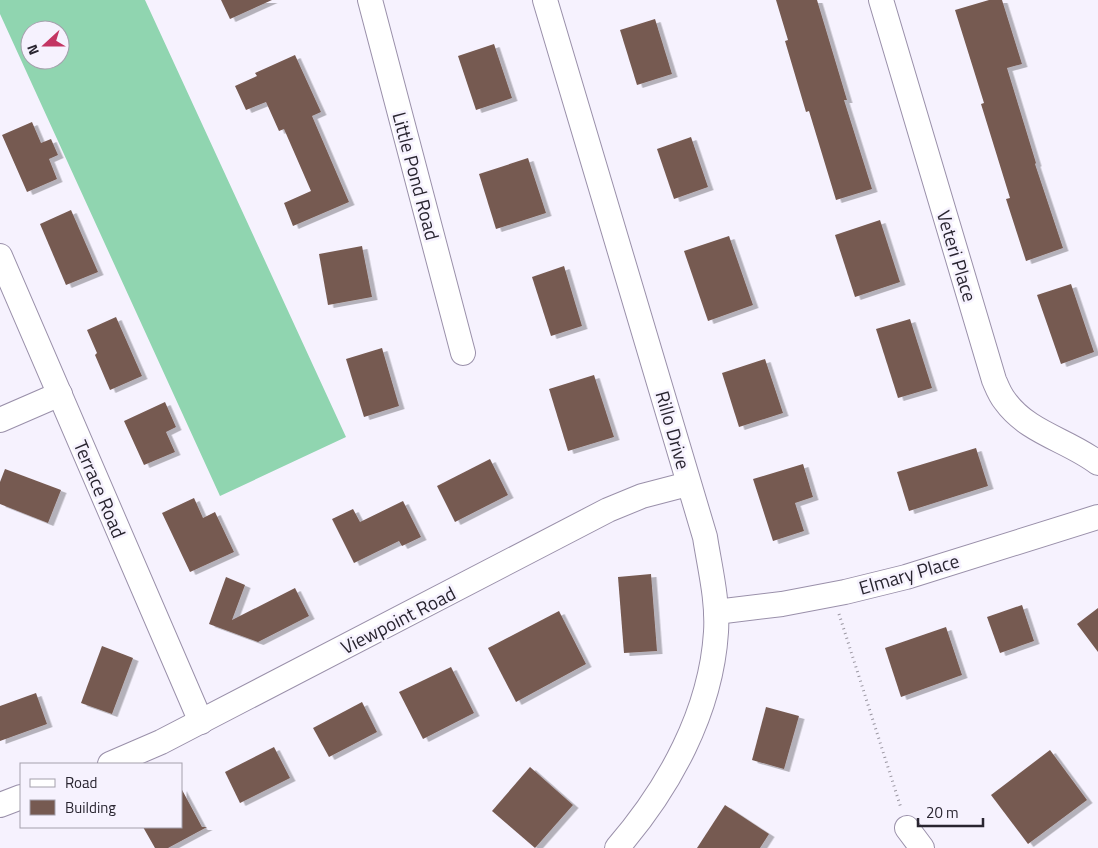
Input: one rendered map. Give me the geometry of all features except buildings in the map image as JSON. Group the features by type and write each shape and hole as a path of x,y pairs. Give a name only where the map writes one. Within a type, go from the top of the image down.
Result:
{"street":[{"name":"Little Pond Road","path":"370,0 463,353"},
{"name":"Rillo Drive","path":"545,0 650,347 704,537 716,599 716,632 709,679 694,724 666,783 634,828 617,848"},
{"name":"Veteri Place","path":"881,0 994,380 1004,400 1018,417 1038,431 1071,445 1098,463"},
{"name":"Terrace Road","path":"0,256 201,722"},
{"path":"0,420 60,394"},
{"name":"Viewpoint Road","path":"112,763 201,722 608,510 642,496 688,484"},
{"name":"Elmary Place","path":"716,612 782,604 832,595 906,577 1098,517"},
{"path":"0,805 20,797"},
{"path":"908,828 922,848"}],"path":[{"path":"832,595 908,828"}],"green space":[{"path":"0,0 145,0 346,437 220,496 26,70 70,70 70,20 20,20 20,58 0,14"}]}
